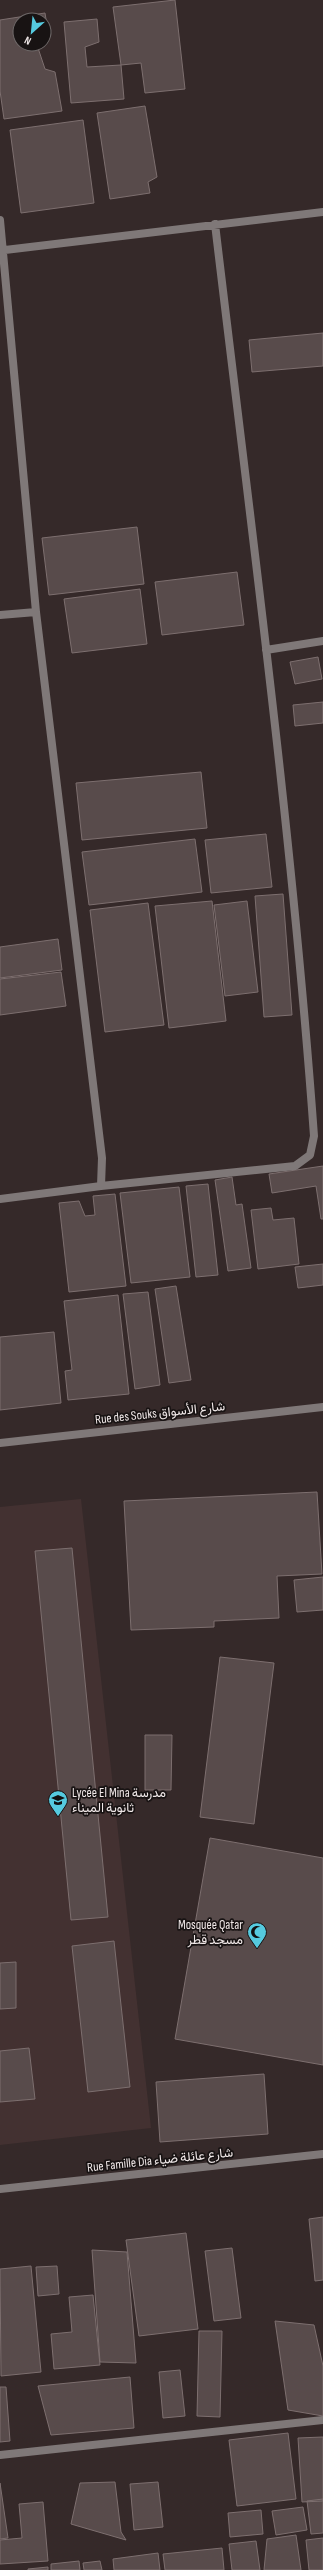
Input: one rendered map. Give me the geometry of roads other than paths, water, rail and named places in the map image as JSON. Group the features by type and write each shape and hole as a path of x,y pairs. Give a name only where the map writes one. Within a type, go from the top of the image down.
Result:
{"street":[{"path":"4,250 323,212"},
{"path":"0,220 4,250 36,612 102,1158 101,1186"},
{"path":"0,1198 101,1186 268,1170 295,1166 310,1155 314,1136 304,1003 266,650 215,224"},
{"path":"0,615 36,612"},
{"path":"266,650 323,641"},
{"name":"Rue des Souks شارع الأسواق","path":"0,1443 323,1407"},
{"name":"Rue Famille Dia شارع عائلة ضياء","path":"0,2189 323,2154"},
{"path":"0,2455 323,2420"}],"place":[{"name":"Lycée El Mina مدرسة ثانوية الميناء","path":"58,1817"},
{"name":"Mosquée Qatar مسجد قطر","path":"257,1949"}]}
